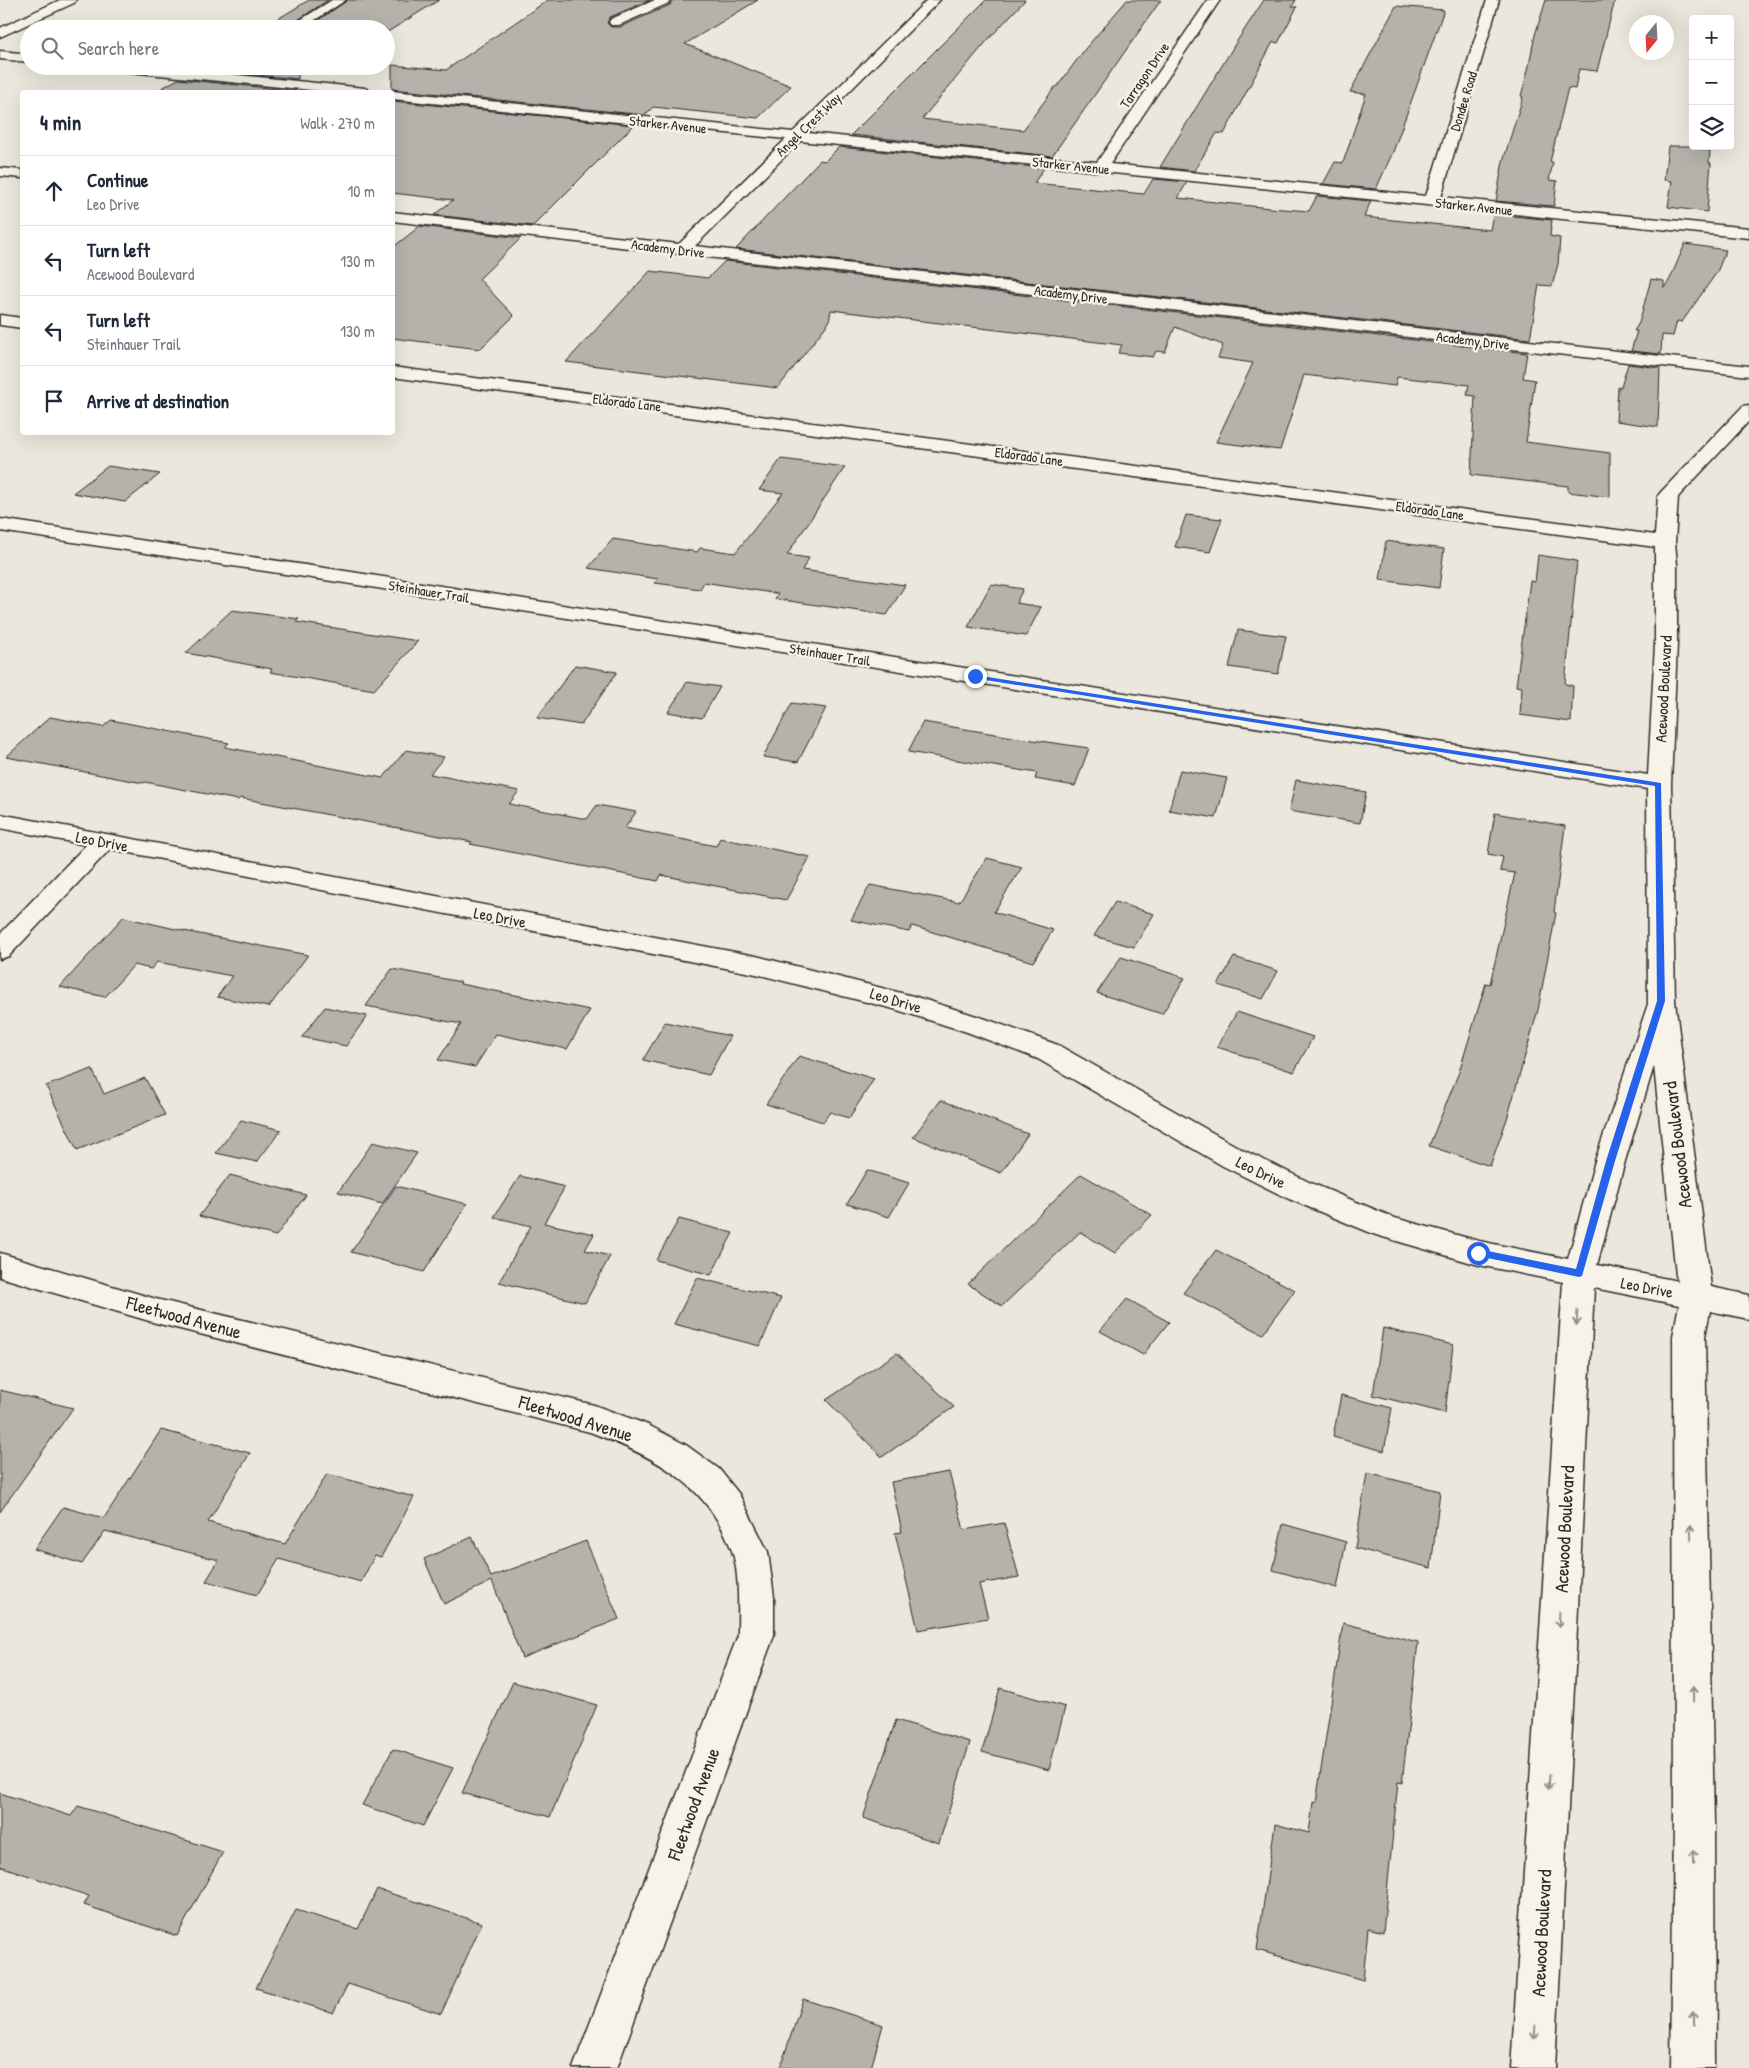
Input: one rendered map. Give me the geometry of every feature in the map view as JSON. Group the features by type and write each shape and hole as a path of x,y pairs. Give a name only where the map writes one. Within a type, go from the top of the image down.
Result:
{"street":[{"path":"28,20 70,0"},
{"path":"307,20 340,0"},
{"path":"614,22 665,0"},
{"name":"Angel Crest Way","path":"683,249 934,0"},
{"name":"Tarragon Drive","path":"1100,168 1214,0"},
{"name":"Dondee Road","path":"1432,202 1493,0"},
{"path":"0,33 20,24"},
{"path":"0,54 20,57"},
{"path":"192,75 344,90"},
{"name":"Starker Avenue","path":"395,95 1749,233"},
{"path":"0,172 20,174"},
{"name":"Academy Drive","path":"395,216 1749,371"},
{"path":"0,320 20,323"},
{"name":"Eldorado Lane","path":"395,372 1665,542"},
{"name":"Acewood Boulevard","path":"1693,2068 1694,1824 1689,1336 1696,1296 1661,1001 1659,784 1666,636 1667,565 1665,542 1668,496 1749,410"},
{"name":"Steinhauer Trail","path":"0,525 345,577 1659,784"},
{"name":"Leo Drive","path":"0,821 746,963 880,995 1018,1040 1048,1052 1233,1158 1300,1191 1387,1227 1478,1253 1749,1307"},
{"path":"0,950 104,841"},
{"name":"Acewood Boulevard","path":"1533,2068 1579,1273 1610,1161 1661,1001"},
{"name":"Fleetwood Avenue","path":"0,1265 156,1311 594,1419 636,1435 674,1455 707,1479 727,1504 750,1552 756,1597 756,1635 595,2068"}],"building":[{"path":"309,0 328,0 298,20 276,20"},
{"path":"348,0 439,0 395,27 395,20 318,20"},
{"path":"548,0 650,0 610,17 607,23 611,27 620,27 670,5 673,0 758,0 685,44 791,86 758,118 653,107 645,115 392,89 392,75 395,75 395,65 446,70"},
{"path":"986,0 1025,0 986,42 922,119 1023,130 1085,49 1127,0 1161,0 1052,156 851,135"},
{"path":"1264,0 1296,0 1292,7 1297,7 1278,43 1273,42 1224,134 1217,133 1194,171 1160,167 1237,41"},
{"path":"1546,0 1615,0 1597,71 1579,69 1575,89 1568,88 1550,162 1553,162 1549,180 1557,181 1554,206 1496,201 1503,161 1523,97 1521,96 1535,35"},
{"path":"1396,6 1444,10 1393,152 1376,189 1323,184 1335,162 1343,163 1366,94 1350,92"},
{"path":"256,75 298,75 298,79"},
{"path":"178,79 287,90 159,90"},
{"path":"395,101 634,125 533,226 434,215 453,200 395,193"},
{"path":"1668,146 1689,146 1689,150 1710,151 1709,163 1711,163 1707,212 1668,207 1672,181 1664,180"},
{"path":"839,147 1044,168 1034,183 1144,194 1153,179 1187,182 1178,198 1270,208 1309,211 1317,196 1371,201 1364,217 1490,230 1493,214 1552,220 1550,236 1560,238 1558,264 1552,286 1539,285 1530,339 736,249 820,160 825,161"},
{"path":"420,226 521,238 479,279 514,316 480,349 395,338 395,246"},
{"path":"1685,244 1726,250 1717,272 1682,322 1677,321 1673,336 1662,335 1661,354 1631,351 1637,331 1634,331 1639,323 1651,279 1664,281 1664,288 1670,279"},
{"path":"725,261 1527,353 1523,378 1535,380 1526,442 1610,453 1610,497 1568,492 1568,486 1471,475 1475,396 1467,395 1469,385 1397,377 1395,386 1304,375 1280,450 1216,442 1253,363 1218,358 1223,345 1175,327 1165,352 1156,351 1153,357 1118,353 1122,345 831,310 829,322 778,388 566,362 650,271 708,278"},
{"path":"1628,364 1660,368 1658,427 1616,421 1618,387 1621,387"},
{"path":"781,459 845,467 787,555 809,558 802,570 905,585 887,615 775,599 778,594 704,582 700,589 655,583 658,579 588,568 613,539 697,552 700,548 735,553 783,493 759,490"},
{"path":"108,466 160,474 125,502 73,493"},
{"path":"1186,515 1222,519 1210,552 1175,547"},
{"path":"1386,541 1444,549 1439,588 1380,580"},
{"path":"1538,555 1577,561 1565,684 1573,686 1571,722 1520,715 1522,687 1516,686 1530,581 1535,582"},
{"path":"991,584 1023,589 1016,603 1041,607 1026,636 968,627"},
{"path":"232,610 299,619 296,622 418,641 374,690 270,672 272,669 186,653"},
{"path":"1238,630 1286,636 1278,674 1229,667"},
{"path":"575,665 617,672 581,725 537,718"},
{"path":"687,682 720,687 702,718 668,712"},
{"path":"792,703 826,708 798,762 763,757"},
{"path":"50,717 103,727 111,720 229,743 225,747 383,778 406,750 444,757 430,774 519,791 509,804 587,819 597,805 636,812 625,828 716,846 720,838 810,857 786,900 661,875 658,881 470,844 472,842 240,798 238,800 6,757"},
{"path":"923,722 1089,748 1075,786 1035,779 1037,773 908,752"},
{"path":"1180,770 1227,778 1216,818 1169,810"},
{"path":"1296,780 1366,792 1360,823 1289,811"},
{"path":"1495,813 1565,826 1554,912 1556,913 1538,1010 1507,1119 1490,1166 1429,1146 1459,1072 1486,983 1490,984 1515,873 1500,871 1503,857 1488,854"},
{"path":"987,858 1022,867 994,912 1053,930 1033,962 912,926 909,932 851,920 870,885 959,902"},
{"path":"1115,902 1154,914 1134,947 1094,936"},
{"path":"123,917 308,955 269,1007 217,997 232,976 157,962 151,969 134,965 105,997 60,987"},
{"path":"1121,957 1185,978 1162,1014 1097,993"},
{"path":"1234,957 1278,971 1263,999 1218,985"},
{"path":"392,969 590,1010 567,1049 496,1034 475,1067 438,1060 461,1024 366,1006"},
{"path":"325,1007 367,1016 346,1046 302,1037"},
{"path":"1237,1012 1313,1037 1294,1072 1217,1047"},
{"path":"665,1022 730,1036 709,1075 643,1060"},
{"path":"799,1056 874,1079 849,1118 830,1112 823,1122 766,1104"},
{"path":"92,1069 104,1094 145,1078 165,1115 77,1150 46,1086"},
{"path":"941,1100 1028,1134 1001,1173 913,1137"},
{"path":"241,1120 281,1130 257,1162 216,1153"},
{"path":"373,1142 417,1153 382,1204 338,1192"},
{"path":"867,1170 909,1183 889,1217 847,1204"},
{"path":"1081,1174 1152,1215 1115,1253 1080,1232 1002,1306 968,1284"},
{"path":"230,1175 306,1195 276,1236 199,1216"},
{"path":"520,1176 565,1187 544,1223 594,1234 585,1250 610,1256 585,1303 499,1282 531,1226 494,1217"},
{"path":"396,1186 467,1204 424,1272 351,1252"},
{"path":"679,1219 733,1233 711,1275 656,1260"},
{"path":"1216,1250 1295,1290 1263,1334 1183,1293"},
{"path":"697,1278 781,1298 760,1346 674,1324"},
{"path":"1127,1299 1169,1322 1143,1355 1100,1331"},
{"path":"1383,1328 1453,1345 1445,1413 1373,1395"},
{"path":"897,1353 954,1407 882,1457 826,1400"},
{"path":"0,1390 73,1408 0,1512"},
{"path":"1341,1395 1392,1408 1384,1451 1333,1437"},
{"path":"161,1430 250,1453 208,1522 285,1544 327,1474 414,1497 381,1557 375,1555 361,1582 279,1559 257,1595 206,1581 219,1560 105,1531 82,1564 34,1549 63,1507 104,1518"},
{"path":"949,1472 964,1530 1004,1523 1019,1577 979,1584 988,1618 918,1630 895,1533 902,1532 891,1482"},
{"path":"1367,1473 1440,1491 1431,1568 1355,1548"},
{"path":"1283,1524 1346,1542 1337,1588 1273,1570"},
{"path":"472,1537 491,1577 586,1541 619,1619 522,1658 492,1581 444,1604 424,1559"},
{"path":"1343,1623 1418,1642 1402,1783 1398,1782 1383,1932 1368,1928 1363,1980 1257,1950 1275,1824 1309,1833 1313,1802 1316,1803"},
{"path":"513,1682 597,1705 550,1817 462,1793"},
{"path":"1000,1688 1065,1707 1049,1770 982,1752"},
{"path":"896,1720 970,1742 939,1843 863,1818"},
{"path":"393,1749 453,1768 423,1826 362,1805"},
{"path":"0,1793 71,1816 78,1806 223,1852 177,1936 84,1905 89,1896 0,1866"},
{"path":"377,1889 482,1923 441,2014 348,1984 333,2013 256,1988 296,1910 358,1929"},
{"path":"803,1999 883,2025 871,2068 780,2068"}],"route":[{"path":"975,676 1489,759 1659,784 1661,1001 1610,1161 1579,1273 1478,1253"}]}
